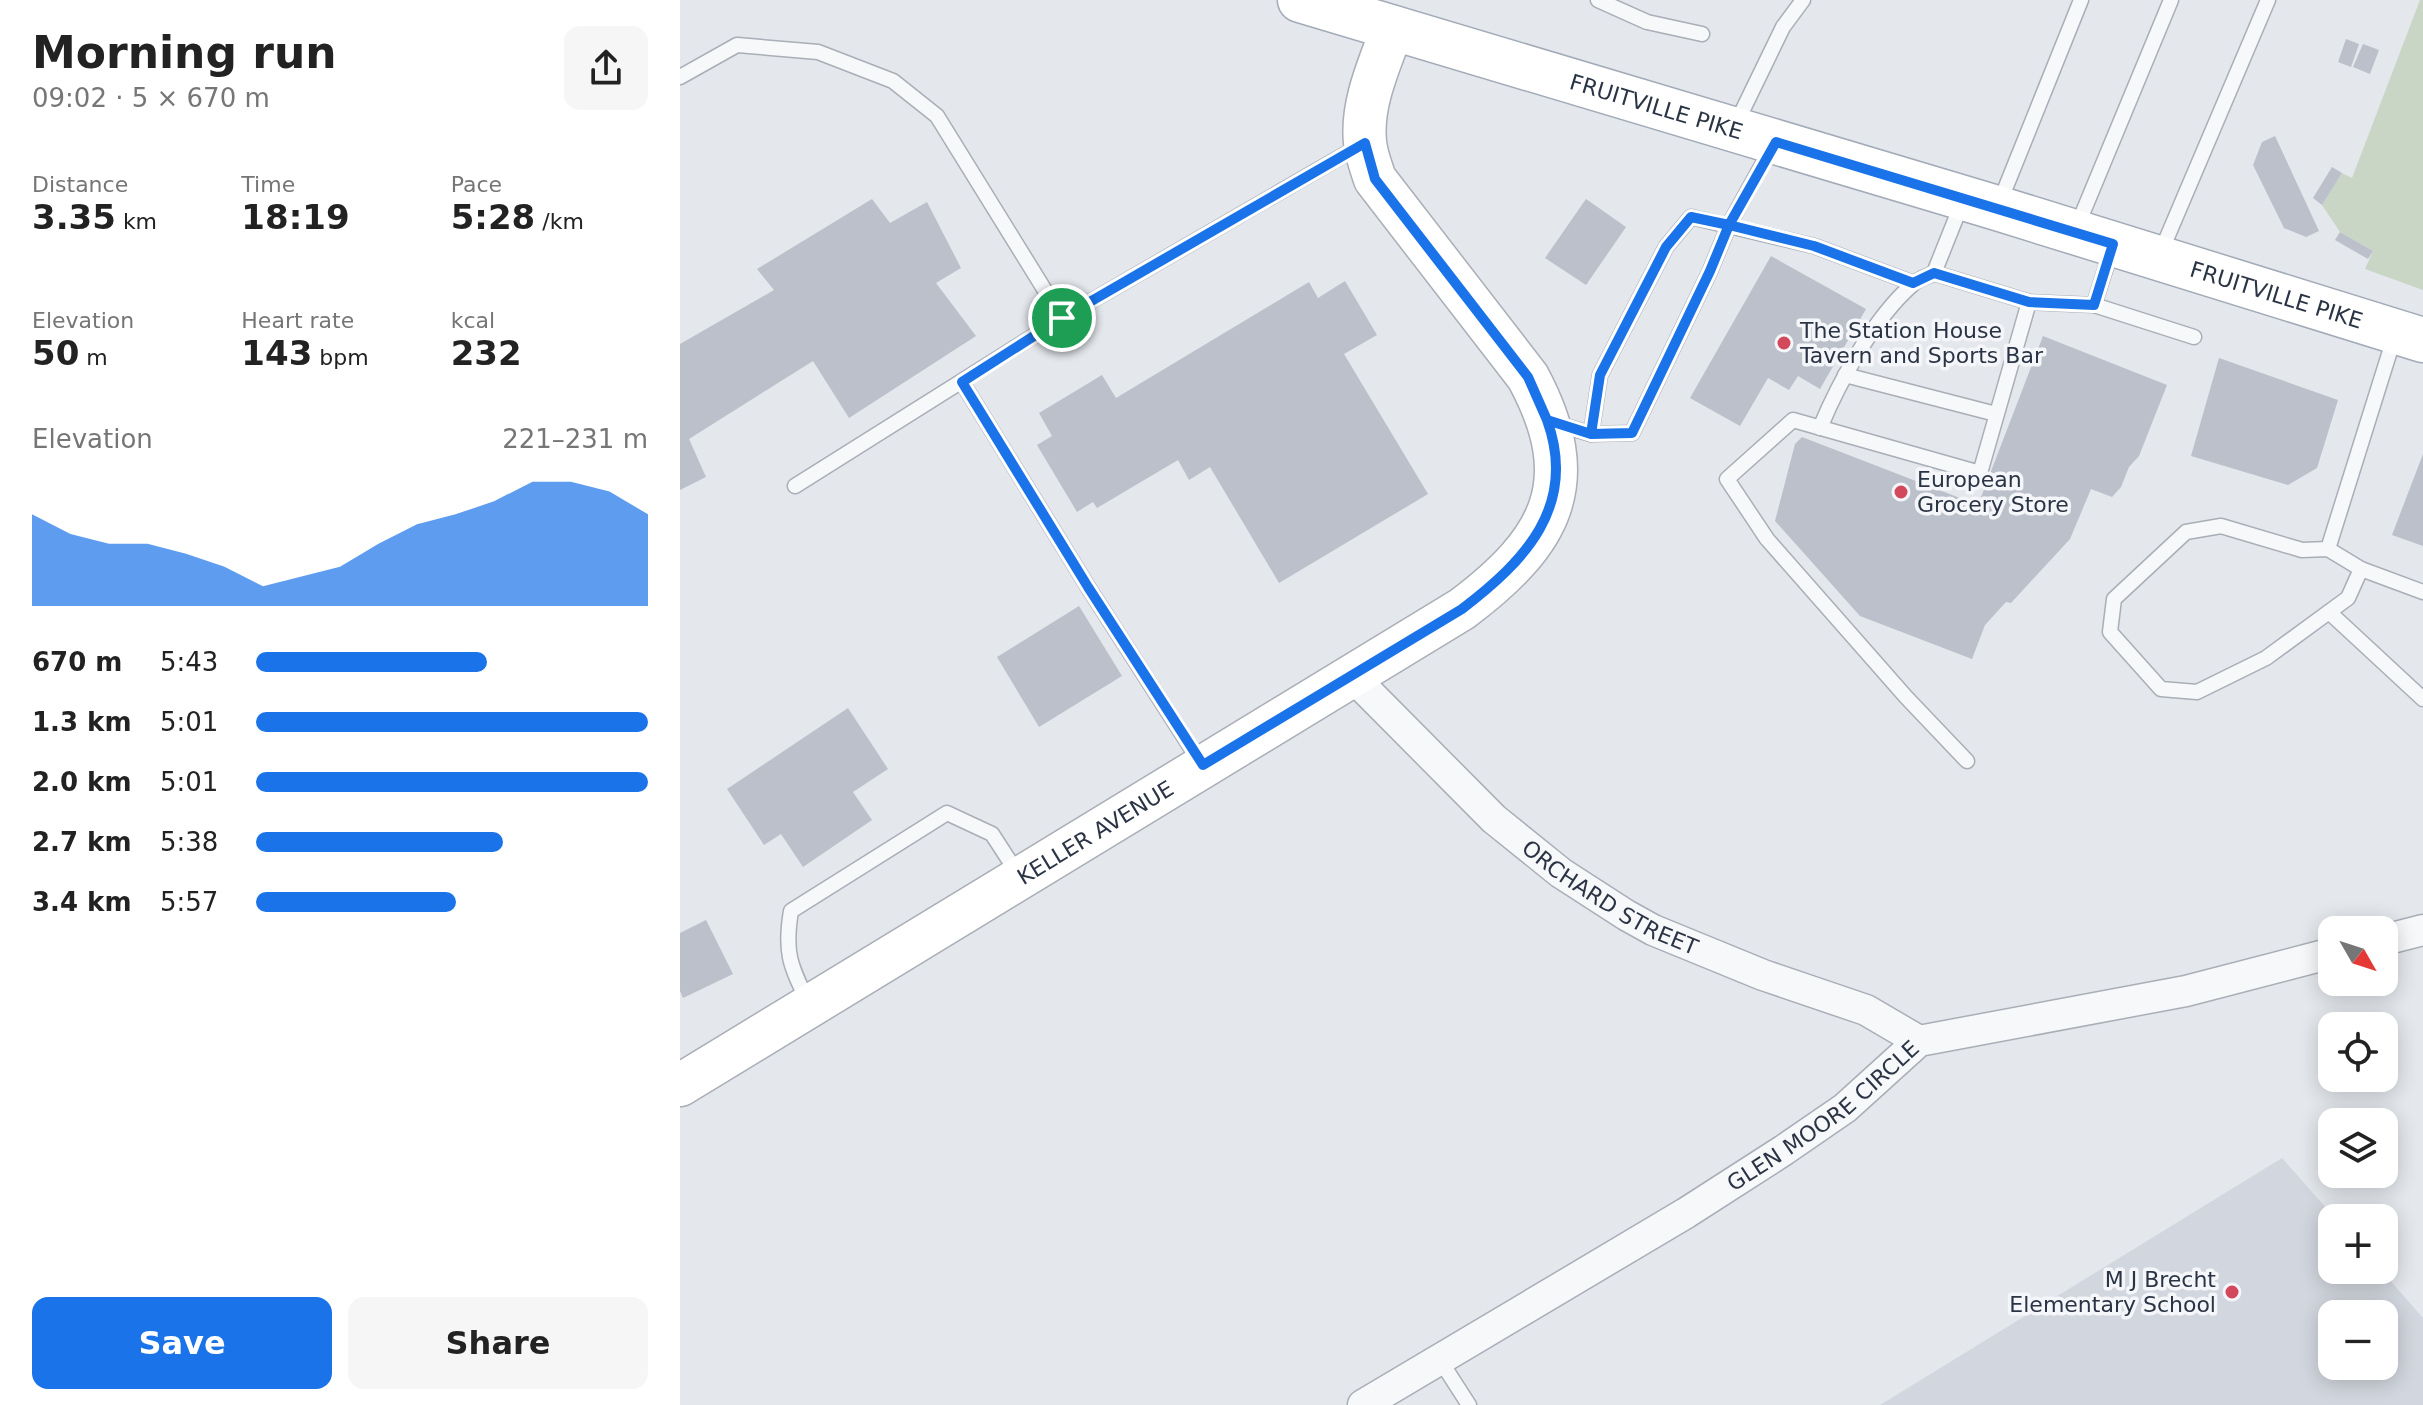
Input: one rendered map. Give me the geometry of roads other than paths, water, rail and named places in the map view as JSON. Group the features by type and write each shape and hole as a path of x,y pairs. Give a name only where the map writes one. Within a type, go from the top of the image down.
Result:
{"main road":[{"name":"FRUITVILLE PIKE","path":"1300,0 1407,14 1734,129 2410,335"},
{"name":"KELLER AVENUE","path":"680,1085 1462,609 1516,564 1540,531 1551,505 1556,474 1554,438 1528,377 1375,179 1365,143 1372,86 1407,14"}],"street":[{"name":"ORCHARD STREET","path":"1351,675 1494,819 1561,873 1626,915 1653,930 1763,975 1866,1010 1919,1041"},
{"path":"2398,936 2423,930"},
{"name":"GLEN MOORE CIRCLE","path":"1363,1405 1686,1213 1784,1150 1845,1108 1919,1041 2186,991 2318,957"}],"lane":[{"path":"1598,0 1647,22 1702,34"},
{"path":"1734,129 1783,27 1803,0"},
{"path":"1820,428 1845,375 1885,315 1913,283 1934,273 1980,204 2081,0"},
{"path":"2094,305 2094,238 2122,118 2171,0"},
{"path":"2159,258 2268,0"},
{"path":"680,77 737,45 818,52 893,81 937,116 1062,318"},
{"path":"1547,420 1591,434 1632,433 1729,225 1776,142"},
{"path":"795,486 1062,318 1365,143"},
{"path":"1591,434 1600,375 1666,247 1691,217 1814,246 1913,283"},
{"path":"1934,273 2029,302 2094,305 2194,337"},
{"path":"1967,761 1906,697 1767,539 1727,479 1793,420 1980,473 2029,302"},
{"path":"2328,549 2410,335"},
{"path":"1845,375 1996,414"},
{"path":"962,382 1088,587 1203,765"},
{"path":"2361,569 2348,598 2266,658 2197,692 2161,689 2110,632 2114,599 2186,532 2221,526 2302,550 2328,549 2361,569 2423,592"},
{"path":"2329,612 2423,699"},
{"path":"810,1006 791,967 786,940 791,911 947,813 992,834 1020,877"},
{"path":"1440,1360 1469,1405"}],"place":[{"name":"The Station House Tavern and Sports Bar","path":"1784,343"},
{"name":"European Grocery Store","path":"1901,492"},
{"name":"M J Brecht Elementary School","path":"2232,1292"}]}
